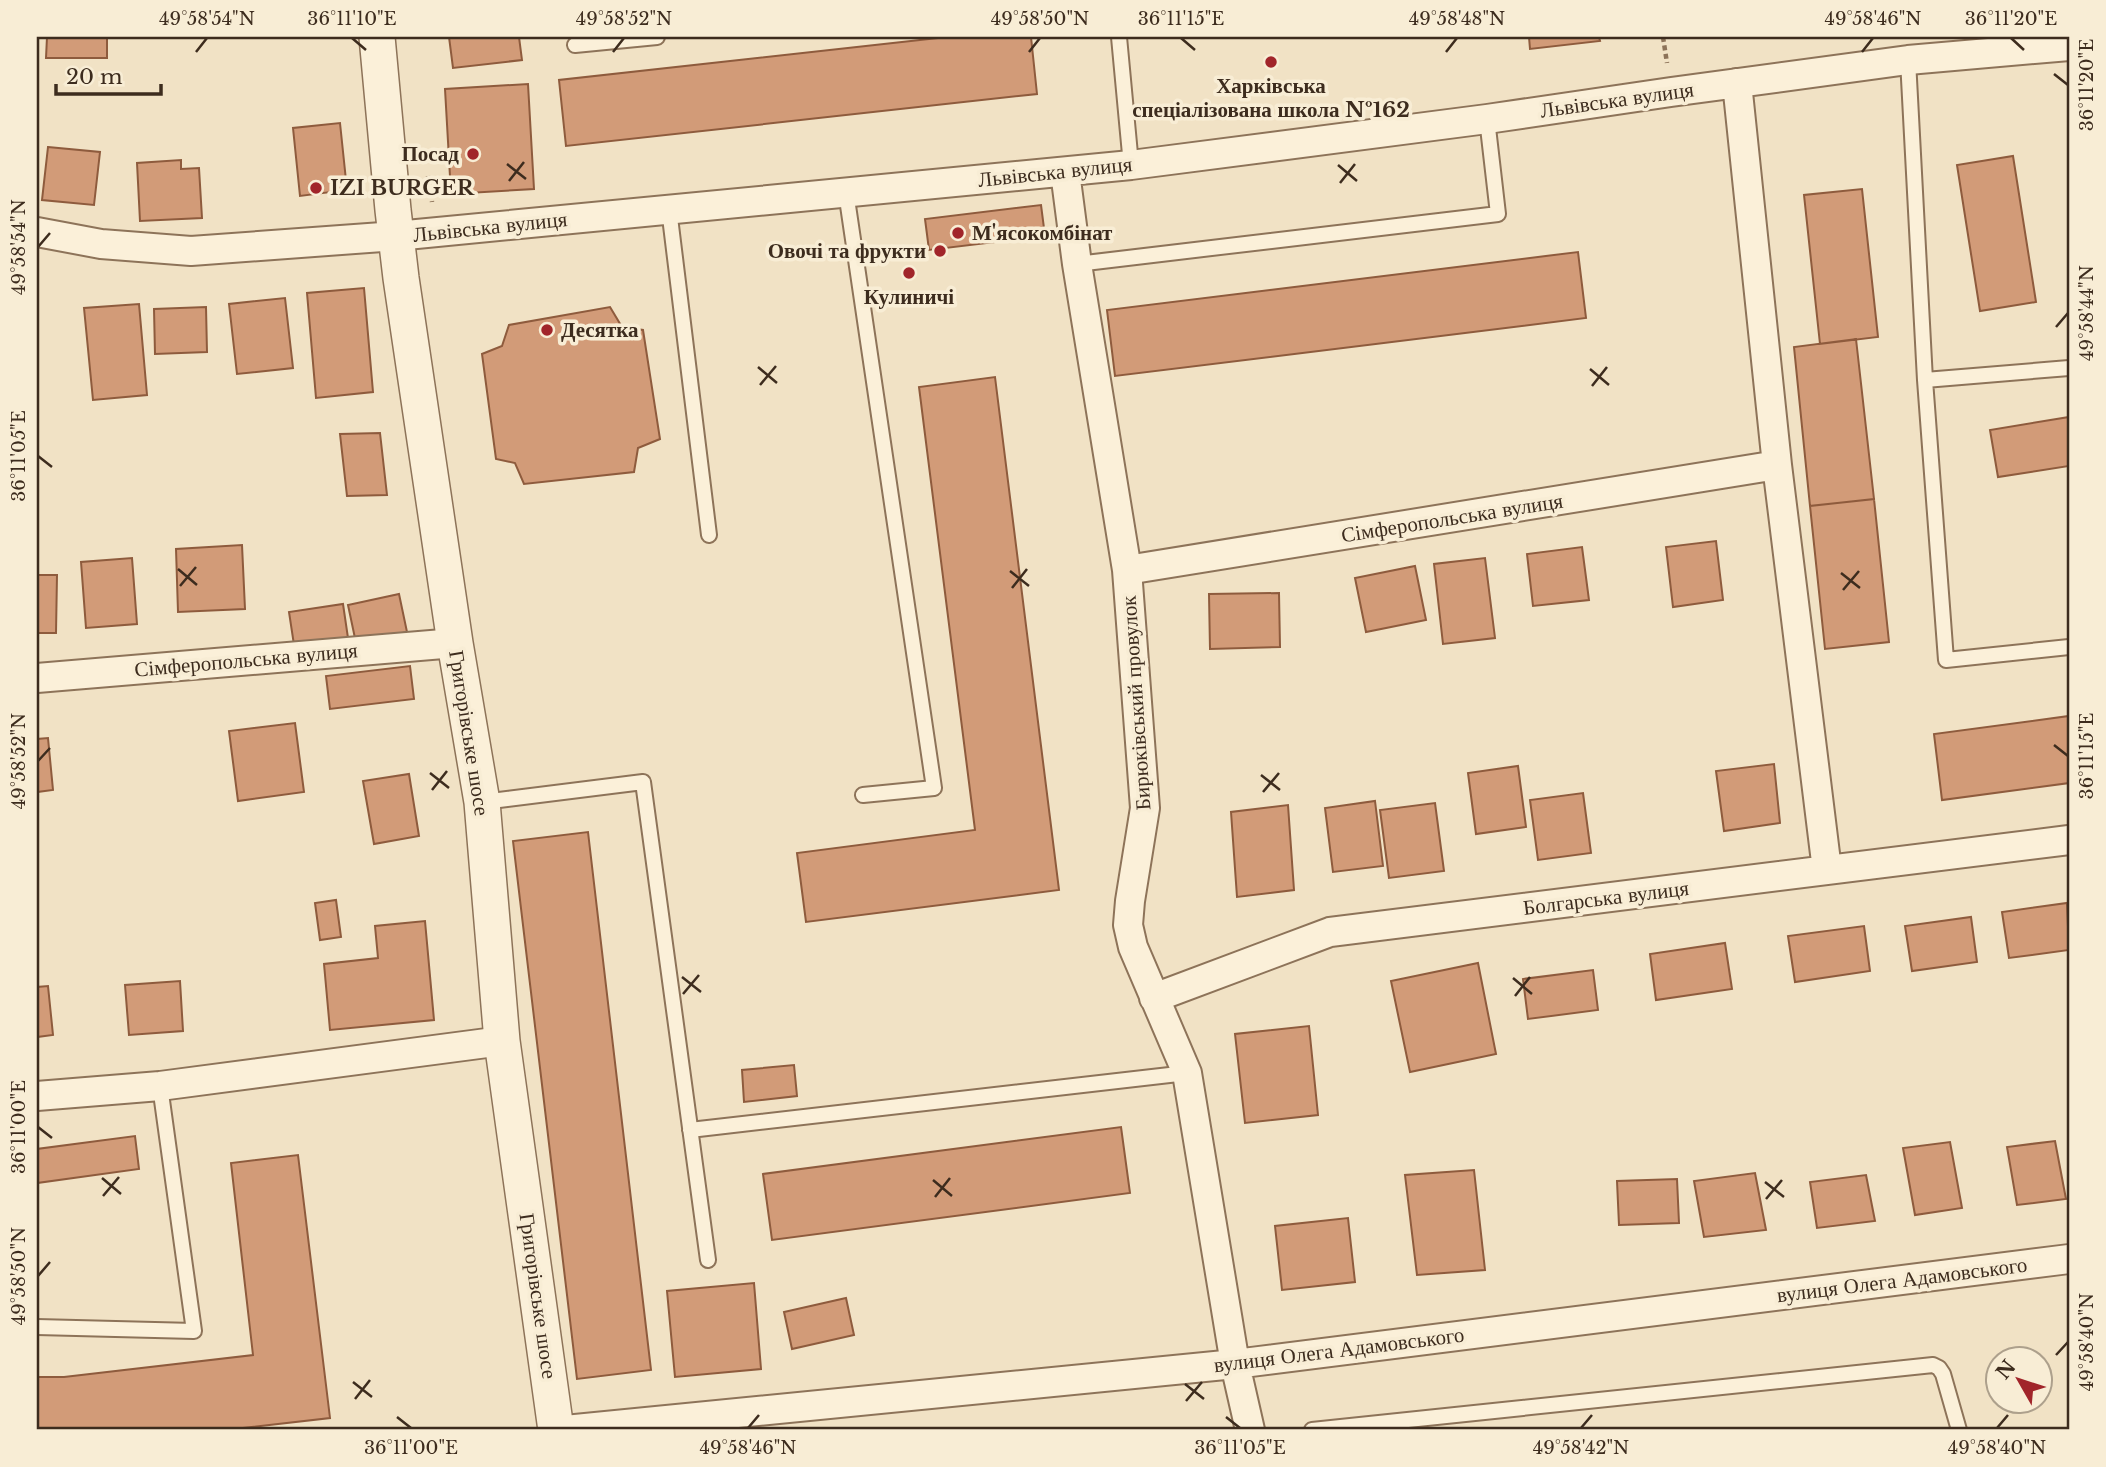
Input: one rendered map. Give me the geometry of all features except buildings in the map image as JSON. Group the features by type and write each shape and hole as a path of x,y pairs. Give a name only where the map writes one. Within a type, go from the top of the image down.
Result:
{"street":[{"name":"Григорівське шосе","path":"377,37 396,236 455,643 482,802 502,1041 556,1430"},
{"name":"Львівська вулиця","path":"37,232 101,244 191,251 396,236 1131,165 1908,60 2069,46"},
{"path":"1737,83 1777,465 1827,870"},
{"name":"Бирюківський провулок","path":"1065,172 1077,264 1127,570 1145,808 1128,925 1133,947 1187,1073 1235,1364 1250,1430"},
{"name":"Сімферопольська вулиця","path":"1127,570 1777,465"},
{"name":"Сімферопольська вулиця","path":"37,678 455,643"},
{"name":"Болгарська вулиця","path":"1154,998 1330,932 2069,840"},
{"path":"37,1096 160,1087 502,1041"},
{"name":"вулиця Олега Адамовського","path":"565,1430 1235,1364 2069,1259"}],"lane":[{"path":"575,45 657,37"},
{"path":"1119,37 1131,165"},
{"path":"1908,60 1925,380 1946,660 2069,647"},
{"path":"1077,264 1498,214 1487,119"},
{"path":"846,192 934,788 863,794"},
{"path":"669,209 709,535"},
{"path":"1925,380 2069,368"},
{"path":"482,802 643,782 708,1260"},
{"path":"690,1130 1187,1073"},
{"path":"37,1327 194,1331 160,1087"},
{"path":"1312,1430 1933,1365 1943,1374 1959,1430"}],"place":[{"name":"Харківська спеціалізована школа №162","path":"1271,62"},
{"name":"Посад","path":"473,154"},
{"name":"IZI BURGER","path":"316,188"},
{"name":"М'ясокомбінат","path":"958,233"},
{"name":"Овочі та фрукти","path":"940,251"},
{"name":"Кулиничі","path":"909,273"},
{"name":"Десятка","path":"547,330"}]}
